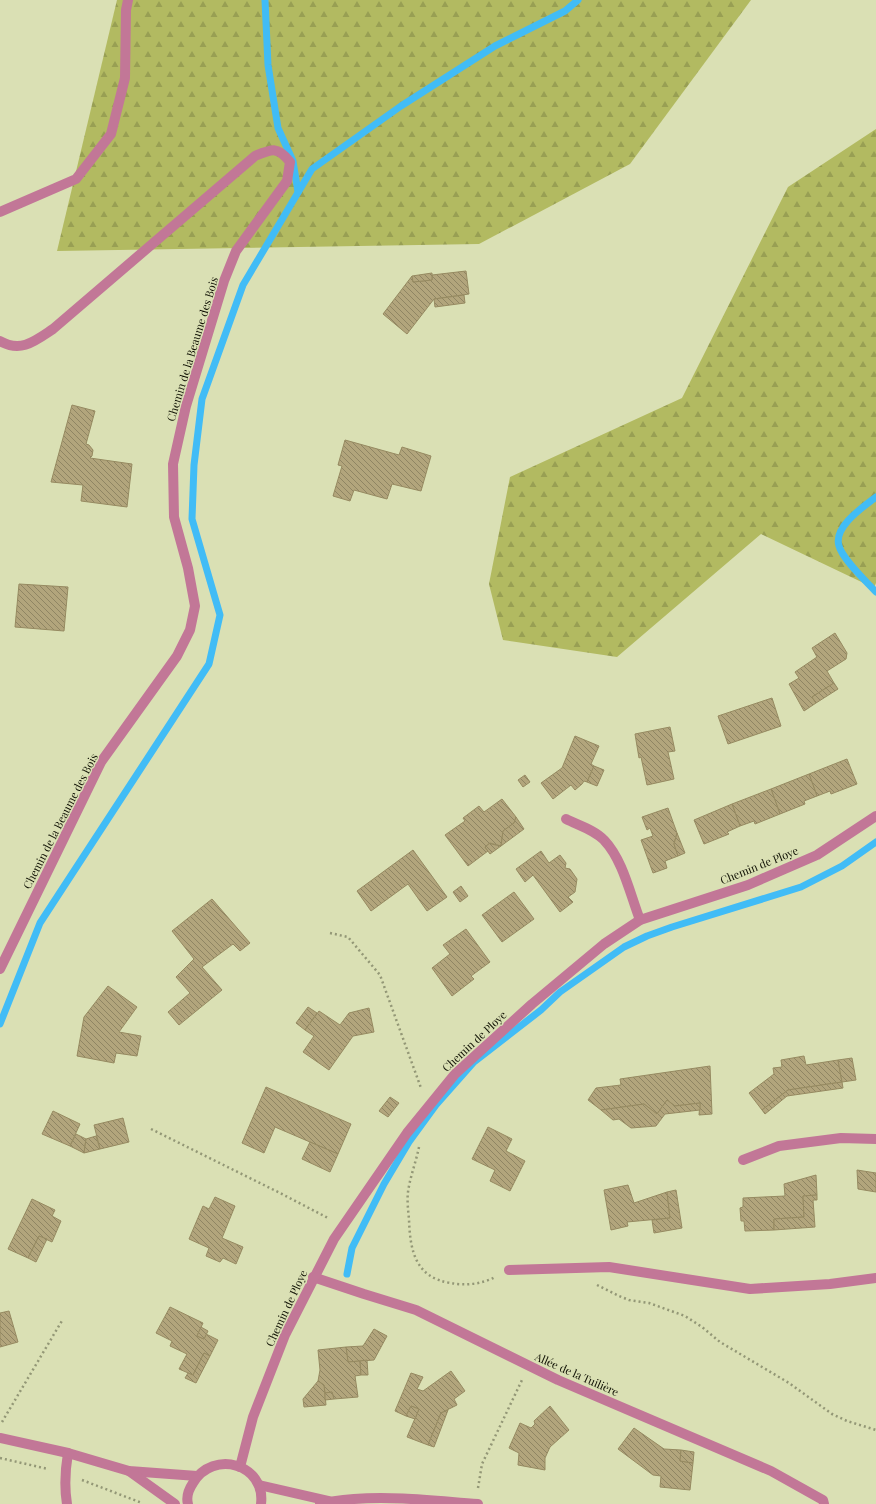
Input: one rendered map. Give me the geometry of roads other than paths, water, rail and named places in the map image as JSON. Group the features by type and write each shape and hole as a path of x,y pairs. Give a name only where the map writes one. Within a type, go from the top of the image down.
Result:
{"street":[{"path":"0,212 76,179 111,134 125,78 126,10 128,0"},
{"name":"Chemin de la Beaume des Bois","path":"0,341 16,347 34,342 53,329 255,156 270,150 283,153 290,162 287,181 236,251 224,281 188,399 173,464 174,517 188,568 195,606 190,630 177,656 101,762 0,969"},
{"name":"Chemin de Ploye","path":"240,1467 253,1417 285,1335 313,1277 342,1227 416,1122 455,1074 532,1004 604,944 640,920 748,885 817,855 876,816"},
{"path":"566,819 604,839 618,859 640,920"},
{"path":"743,1160 779,1146 841,1138 876,1138"},
{"path":"509,1270 609,1267 750,1289 830,1284 876,1278"},
{"name":"Allée de la Tuilière","path":"313,1277 416,1310 558,1380 771,1471 823,1500 824,1504"},
{"path":"0,1438 68,1453 129,1471 196,1476"},
{"path":"67,1504 65,1473 68,1453"},
{"path":"188,1504 190,1488 196,1476 217,1464 229,1464 240,1467 248,1472 259,1485 262,1498 261,1504"},
{"path":"129,1471 175,1504"},
{"path":"259,1485 324,1503 372,1498 413,1498 478,1504"}],"waterway":[{"path":"265,0 268,65 278,128 293,161 298,192"},
{"path":"0,1024 40,923 209,664 220,615 192,519 194,465 202,399 243,285 312,169 401,106 495,46 565,11 578,0"},
{"path":"876,497 850,518 840,532 838,539 841,552 845,558 876,592"},
{"path":"347,1274 352,1248 384,1184 409,1142 436,1105 474,1062 541,1010 560,992 624,947 647,936 672,927 801,887 842,866 876,842"}]}
